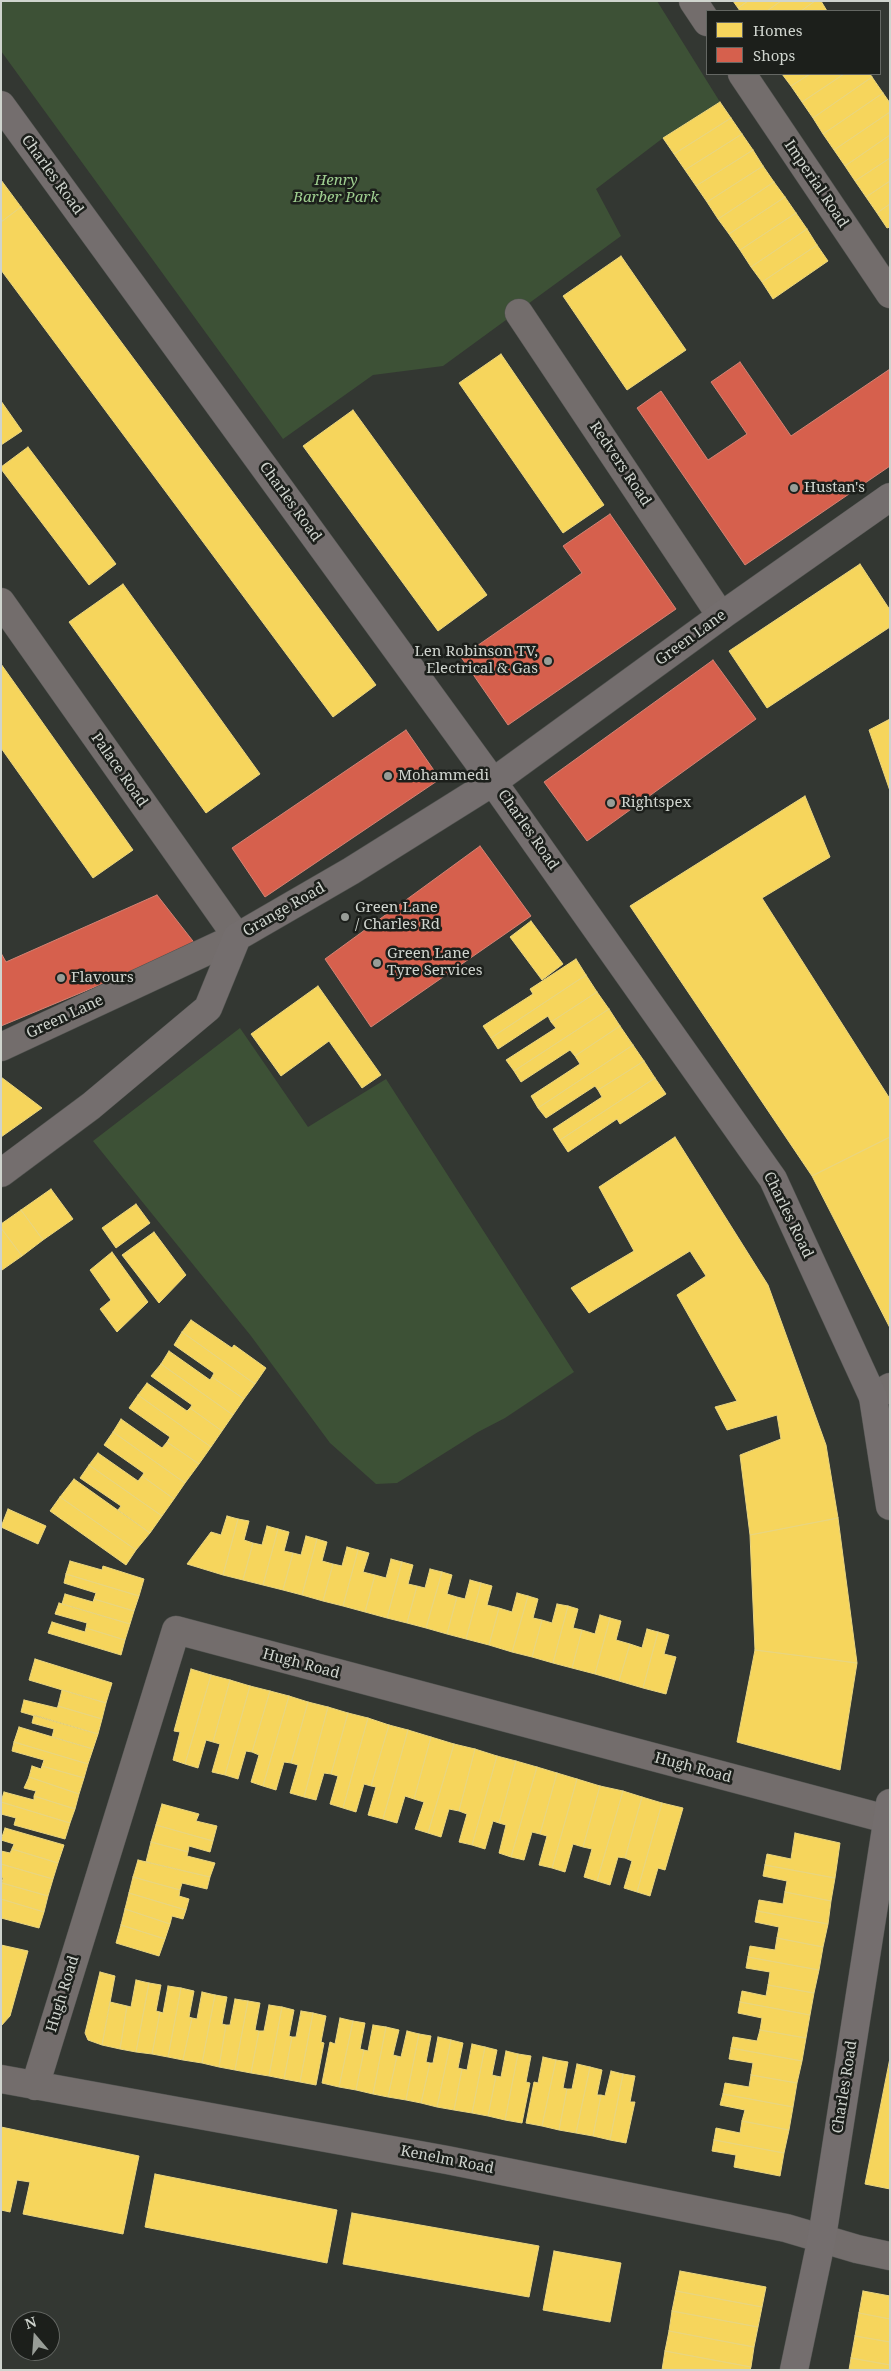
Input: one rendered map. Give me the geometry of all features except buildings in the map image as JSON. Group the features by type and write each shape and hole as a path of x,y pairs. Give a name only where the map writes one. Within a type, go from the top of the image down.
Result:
{"street":[{"path":"693,1 706,20"},
{"name":"Imperial Road","path":"743,75 890,294"},
{"name":"Charles Road","path":"1,105 494,782 773,1179 881,1392 890,1506"},
{"name":"Redvers Road","path":"519,313 721,616"},
{"name":"Green Lane","path":"494,782 721,616 890,497"},
{"name":"Palace Road","path":"1,602 238,937"},
{"name":"Grange Road","path":"1,1173 91,1106 208,1008 238,937 351,872 494,782"},
{"name":"Green Lane","path":"1,1047 238,937"},
{"name":"Hugh Road","path":"35,2086 176,1630 889,1815"},
{"name":"Charles Road","path":"794,2370 822,2237 889,1815"},
{"name":"Kenelm Road","path":"1,2079 447,2160 822,2237 857,2249 890,2256"}],"green space":[{"name":"Henry Barber Park","path":"1,1 657,1 720,102 663,138 596,189 621,236 443,366 373,375 283,439 1,51"},
{"path":"240,1028 308,1127 386,1079 574,1372 505,1418 478,1432 397,1483 376,1484 330,1443 251,1336 93,1141"}],"place":[{"name":"Hustan's","path":"794,488"},
{"name":"Len Robinson TV, Electrical & Gas","path":"548,661"},
{"name":"Mohammedi","path":"388,776"},
{"name":"Rightspex","path":"611,803"},
{"name":"Green Lane / Charles Rd","path":"345,917"},
{"name":"Green Lane Tyre Services","path":"377,963"},
{"name":"Flavours","path":"61,978"}]}
